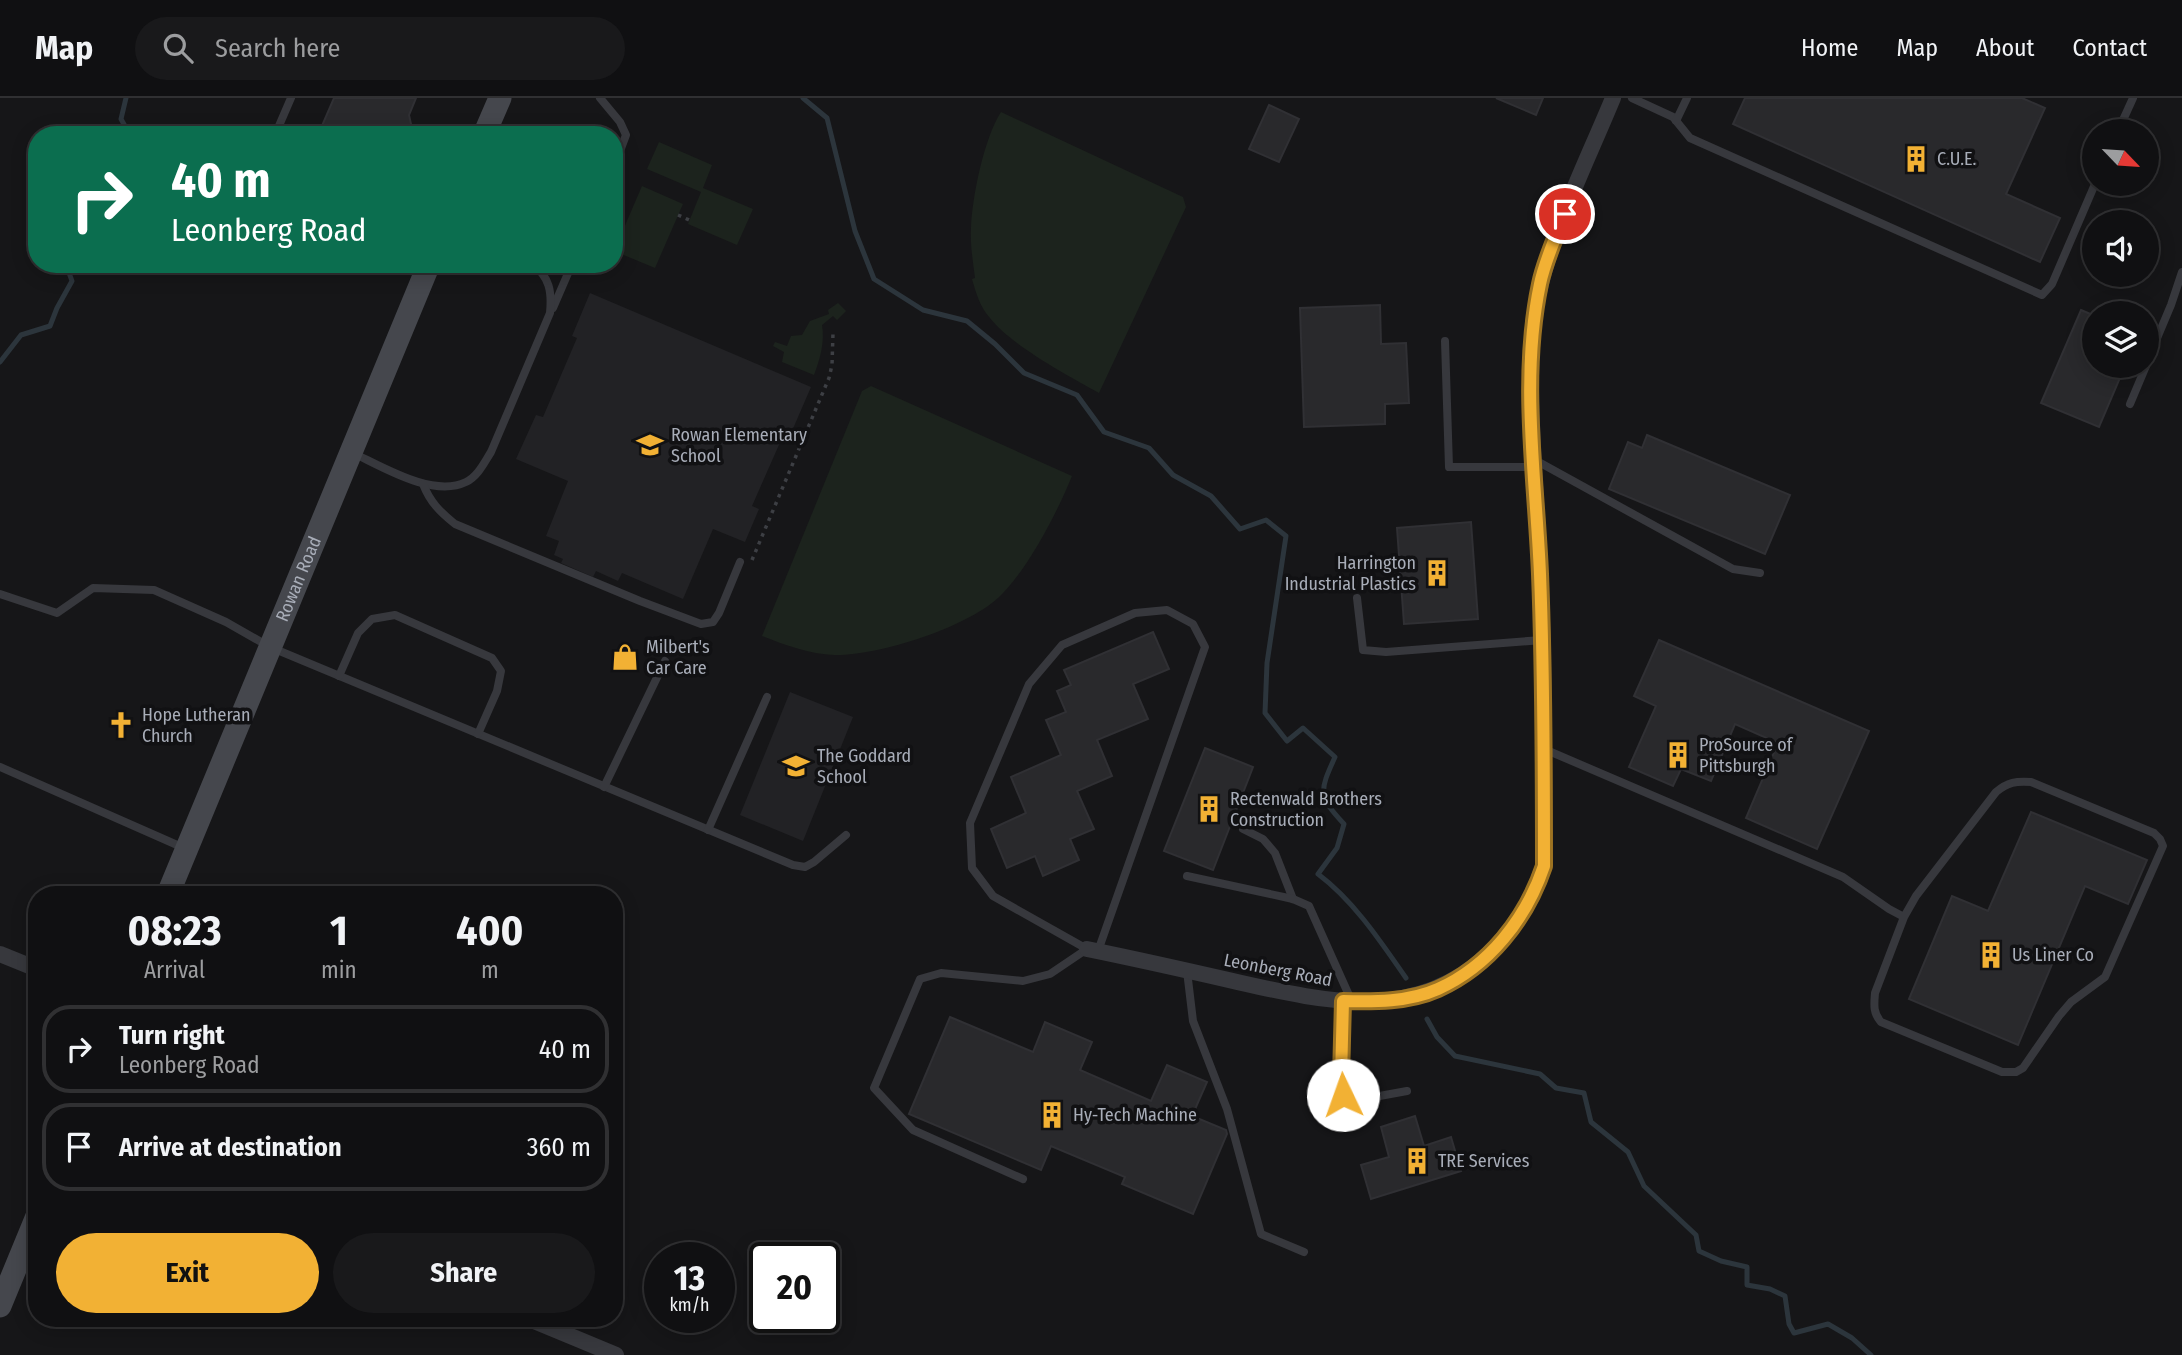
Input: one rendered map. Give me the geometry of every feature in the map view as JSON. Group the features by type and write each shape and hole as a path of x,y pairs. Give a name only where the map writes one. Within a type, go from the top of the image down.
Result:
{"street":[{"path":"488,126 500,98"},
{"name":"Leonberg Road","path":"1093,950 1293,995 1347,1001 1404,998 1437,990 1461,976 1503,940 1531,898 1544,866 1542,640 1533,463 1534,315 1541,281 1556,237 1613,98"},
{"name":"Rowan Road","path":"171,886 425,273"},
{"path":"0,954 28,965"},
{"path":"0,1306 28,1238"},
{"path":"549,1327 616,1355"}],"lane":[{"path":"279,126 292,98"},
{"path":"600,98 622,126"},
{"path":"1632,98 1673,117 1690,138 2042,295 2052,284 2090,196"},
{"path":"1676,121 1687,98"},
{"path":"2123,119 2133,98"},
{"path":"2159,334 2182,272"},
{"path":"542,273 549,283 552,298 550,313"},
{"path":"350,452 423,484 446,487 467,481 480,471 491,452 568,273"},
{"path":"1445,341 1449,467 1533,463 1733,569 1760,573"},
{"path":"2130,404 2141,378"},
{"path":"423,484 428,497 438,510 455,524 701,624 713,622 719,613 740,562"},
{"path":"0,594 57,613 93,588 155,590 226,622 270,647 793,865 805,867 814,862 846,835"},
{"path":"1357,598 1363,650 1386,652 1542,640"},
{"path":"1023,1180 913,1130 874,1088 920,979 941,973 1024,981 1050,975 1093,950 1205,647 1193,624 1167,610 1135,613 1062,645 1029,684 970,823 972,868 993,896 1093,950"},
{"path":"339,676 358,633 372,618 394,615 492,659 501,671 497,691 478,734"},
{"path":"604,787 665,661"},
{"path":"708,830 767,697"},
{"path":"1544,749 1843,877 1889,909 1904,916"},
{"path":"0,767 187,849"},
{"path":"2017,781 2032,782 2154,833 2163,846 2105,977 2071,1002 2048,1029 2023,1068 2016,1072 2002,1072 1881,1022 1876,1017 1875,993 1904,916 1916,896 1996,792 2006,784 2017,781"},
{"path":"1243,829 1263,839 1275,853 1293,899"},
{"path":"1187,876 1293,899 1308,906 1347,1001 1341,1078 1343,1095 1352,1101 1407,1091"},
{"path":"1187,971 1193,1021 1227,1109 1261,1234 1304,1252"}],"path":[{"path":"678,215 690,220"},
{"path":"752,561 829,378 833,333"}],"shaded area":[{"path":"1001,112 1183,197 1186,207 1099,393 1012,339 987,314 977,295 972,279 975,278 972,215 984,152"},
{"path":"659,142 712,165 703,188 753,209 737,245 688,224 701,192 647,169"},
{"path":"642,186 683,204 655,268 623,255 623,230"},
{"name":"Rowan Elementary School","path":"590,293 811,387 792,431 786,429 752,506 759,509 745,542 713,529 683,599 622,573 618,581 596,571 593,577 561,563 563,559 554,555 559,541 546,536 568,481 516,459 536,415 543,417 577,338 572,336"},
{"path":"838,303 846,311 837,320 833,316 822,325 823,338 814,375 782,362 784,352 773,346 775,342 787,346 791,336 802,335 810,321 829,314 828,310"},
{"path":"871,386 1072,476 1066,491 1050,524 1020,573 998,598 965,620 897,645 852,654 816,653 762,636 862,391"},
{"name":"The Goddard School","path":"790,692 853,717 803,841 740,815"}],"building":[{"path":"334,98 416,98 409,115 410,126 322,126"},
{"path":"1496,98 1543,98 1536,115"},
{"name":"C.U.E.","path":"1745,98 2022,98 2045,108 2006,194 2060,218 2040,262 1733,124"},
{"path":"1269,105 1299,119 1279,162 1249,149"},
{"path":"1380,305 1381,344 1406,343 1409,403 1385,404 1385,424 1304,427 1300,308"},
{"path":"2082,310 2082,378 2120,378 2099,427 2041,403"},
{"path":"1647,435 1790,495 1765,554 1609,489 1628,442 1642,448"},
{"name":"Harrington Industrial Plastics","path":"1471,522 1478,619 1404,624 1397,528"},
{"path":"1153,632 1169,669 1133,684 1148,719 1097,740 1112,776 1077,791 1094,829 1070,839 1079,860 1043,876 1035,856 1007,868 991,829 1026,813 1011,777 1061,755 1046,720 1066,712 1057,691 1071,685 1064,670"},
{"name":"ProSource of Pittsburgh","path":"1659,640 1869,731 1817,849 1746,818 1778,743 1735,724 1711,781 1681,769 1673,786 1629,767 1656,706 1634,696"},
{"name":"Rectenwald Brothers Construction","path":"1205,748 1253,767 1213,870 1164,851"},
{"name":"Us Liner Co","path":"2031,812 2147,860 2128,904 2085,886 2018,1045 1909,999 1952,896 1988,911"},
{"name":"Hy-Tech Machine","path":"950,1017 1033,1052 1045,1022 1092,1042 1080,1070 1151,1101 1167,1065 1207,1082 1192,1116 1226,1130 1227,1134 1193,1214 1122,1184 1125,1177 1051,1146 1041,1170 909,1114"},
{"name":"TRE Services","path":"1415,1116 1424,1146 1451,1137 1461,1171 1371,1199 1361,1165 1389,1157 1381,1127"}],"waterway":[{"path":"125,126 121,119 126,98"},
{"path":"803,98 827,118 855,231 874,279 923,310 967,321 1024,373 1077,395 1104,432 1149,448 1173,475 1211,496 1240,529 1266,520 1286,536 1267,663 1265,713 1287,741 1303,728 1335,757 1326,778 1324,793 1329,807 1344,824 1337,848 1318,874 1355,909 1406,978"},
{"path":"0,362 21,335 50,326 72,281 69,273"},
{"path":"1427,1019 1437,1037 1455,1056 1540,1074 1556,1088 1584,1093 1591,1122 1628,1152 1644,1186 1696,1235 1699,1251 1721,1261 1747,1267 1747,1285 1770,1289 1785,1296 1789,1324 1794,1333 1828,1324 1852,1338 1871,1355"}],"place":[{"name":"C.U.E.","path":"1916,159"},
{"name":"Rowan Elementary School","path":"650,445"},
{"name":"Harrington Industrial Plastics","path":"1437,573"},
{"name":"Milbert's Car Care","path":"625,657"},
{"name":"Hope Lutheran Church","path":"121,725"},
{"name":"ProSource of Pittsburgh","path":"1678,755"},
{"name":"The Goddard School","path":"796,766"},
{"name":"Rectenwald Brothers Construction","path":"1209,809"},
{"name":"Us Liner Co","path":"1991,955"},
{"name":"Hy-Tech Machine","path":"1052,1115"},
{"name":"TRE Services","path":"1417,1161"}],"route":[{"path":"1343,1095 1343,1001 1365,1002 1413,997 1437,990 1461,976 1503,940 1536,889 1544,866 1545,709 1531,435 1532,344 1534,315 1541,281 1565,214"}]}
